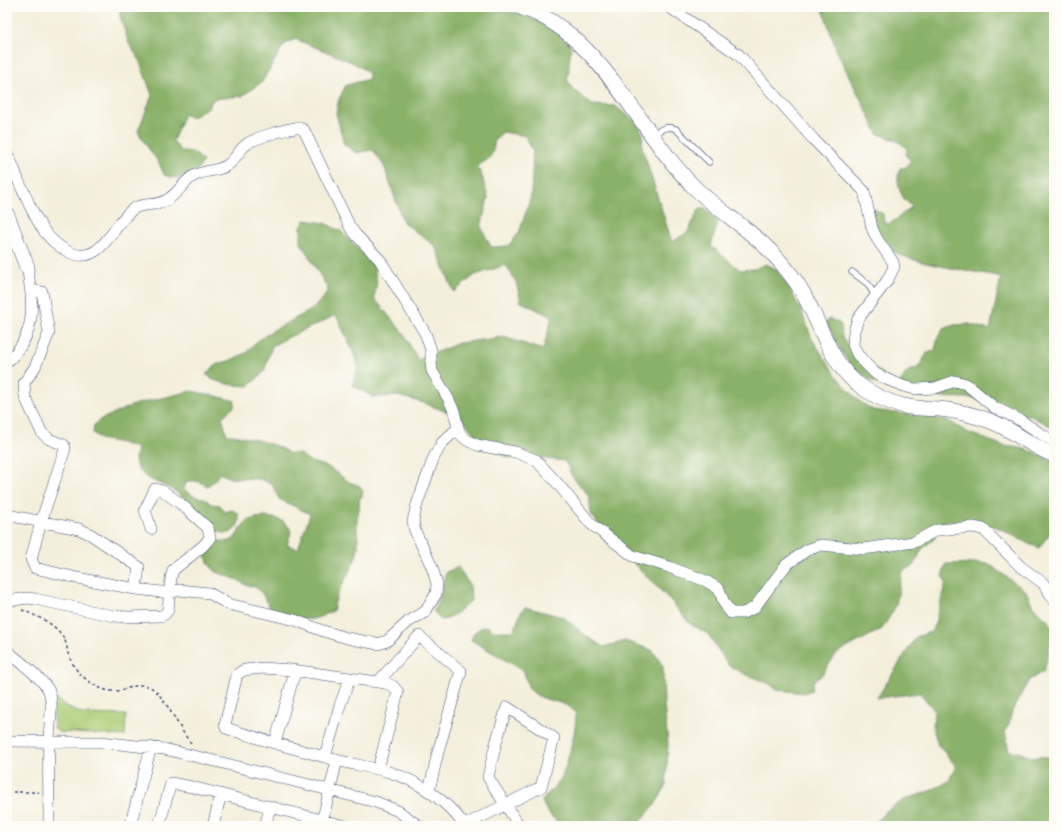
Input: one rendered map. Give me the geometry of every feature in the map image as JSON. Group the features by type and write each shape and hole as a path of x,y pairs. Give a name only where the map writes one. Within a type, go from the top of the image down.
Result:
{"street":[{"path":"520,7 535,12 548,19 562,27 576,39 601,67 691,184 713,204 764,245 787,270 804,294 835,357 846,372 859,385 877,396 904,406 954,411 990,421 1006,428 1039,449 1054,456"},
{"path":"669,7 738,55 814,140 862,188 866,198 872,228 877,239 894,265 891,274 858,319 852,340 857,354 872,371 890,382 918,389 934,388 952,382 961,382 971,387 994,407 1020,420 1054,441"},
{"path":"7,154 13,164 20,183 41,228 47,235 69,252 85,254 92,252 106,243 124,217 134,209 142,205 159,204 167,201 194,175 228,165 236,158 242,148 253,139 296,128 304,130 350,227 380,260 426,333 432,350 432,371 454,411 461,435 477,445 515,452 536,460 591,524 633,556 677,570 706,581 720,589 724,603 731,613 743,613 754,608 786,565 807,550 821,546 863,549 875,548 914,542 937,530 973,527 983,529 1021,567 1043,583 1054,600"},
{"path":"7,215 27,267 31,290 32,310 29,329 22,345 7,362"},
{"path":"31,290 42,292 49,334 35,367 24,383 25,396 42,433 49,439 64,445 65,449 41,522 32,559 35,568 77,578 136,589 170,593 179,590 209,593 228,604 295,620 341,636 378,644 388,641 408,622 425,612 436,594 437,584 432,567 414,531 413,522 417,504 434,457 442,443 458,428"},
{"path":"8,601 28,598 114,616 145,617 161,616 165,614 168,610 173,570 210,538 208,528 163,491 155,489 145,510 151,529"},
{"path":"7,515 79,529 90,534 139,567 136,589"},
{"path":"378,682 419,636 461,671 438,752 429,791"},
{"path":"7,651 46,686 49,693 50,826"},
{"path":"378,769 398,692 393,686 350,678 263,668 245,670 237,675 226,728 275,743 337,760 378,769 403,777 429,791 452,810 465,826 506,805 541,787 554,738 507,707 488,777 506,805 519,826"},
{"path":"275,743 296,671"},
{"path":"326,757 340,706 350,678"},
{"path":"7,741 100,742 151,747 219,762 389,806 419,826"},
{"path":"130,826 151,747"},
{"path":"322,823 337,760"},
{"path":"159,826 171,783 221,794 322,823 345,826"},
{"path":"213,826 221,794"},
{"path":"265,826 270,808"}],"lane":[{"path":"652,135 666,128 671,127 676,129 709,162"},
{"path":"852,272 868,284 876,296"}],"path":[{"path":"8,601 20,609 53,625 65,640 68,655 79,673 96,686 105,690 116,691 144,685 151,688 162,699 187,740 196,748"},
{"path":"7,792 49,792"}],"green space":[{"path":"120,7 491,7 523,15 540,22 565,37 571,48 567,79 573,89 592,105 615,106 635,121 643,133 642,147 672,242 688,232 699,209 707,209 718,222 711,246 740,270 754,269 766,264 776,269 785,281 801,310 812,339 837,377 859,401 873,410 947,420 969,433 1004,446 1031,451 1054,462 1054,528 1039,548 997,527 961,521 943,522 938,525 935,538 922,549 914,566 902,571 896,606 882,629 837,653 821,676 813,681 812,690 804,693 779,690 768,683 729,666 708,634 690,624 672,602 636,566 621,543 600,526 591,514 589,496 572,476 565,461 510,458 501,455 475,435 462,418 424,403 398,396 373,397 352,385 358,367 353,352 336,315 272,346 264,372 249,386 232,385 220,382 210,378 206,374 217,364 229,361 246,353 255,343 270,332 311,310 324,297 328,289 301,243 301,227 305,220 324,223 341,231 373,264 377,282 374,298 404,334 418,360 459,343 504,337 543,350 552,317 521,302 516,282 506,265 475,275 454,292 435,246 403,222 384,166 373,150 356,153 344,144 336,113 339,99 346,85 369,79 368,72 354,63 295,39 284,45 262,82 242,96 213,99 208,108 191,118 184,114 173,141 182,152 194,153 203,162 195,171 181,178 164,175 159,163 138,131 152,95 138,57 130,46 120,16","holes":["503,132 526,136 533,152 531,196 519,233 508,246 491,247 481,227 488,198 482,176 477,166 488,159 492,153 495,139"]},
{"path":"822,7 1054,7 1054,428 1033,417 973,398 920,397 900,393 868,379 851,366 843,354 826,323 829,319 838,322 841,325 842,337 853,352 898,385 907,372 919,367 927,353 935,350 938,337 943,329 954,325 969,324 990,330 1001,277 921,262 893,251 882,241 870,210 875,209 883,214 884,222 888,224 912,207 901,194 898,179 900,168 905,168 911,160 906,156 907,148 878,134 837,52"},
{"path":"191,391 235,401 234,407 222,417 227,435 259,441 277,446 288,453 300,454 311,462 328,467 349,482 360,486 363,491 359,500 360,506 357,518 357,554 337,595 333,611 317,618 302,619 271,609 258,589 217,572 208,562 205,555 213,543 217,541 232,540 245,523 249,520 260,517 277,519 287,525 291,532 287,545 298,549 310,514 279,499 272,484 260,479 230,478 219,473 217,478 207,486 197,481 186,482 185,487 183,488 190,494 204,498 211,504 220,505 225,512 232,510 238,513 239,522 237,527 230,533 222,533 208,526 175,491 142,474 135,462 137,448 100,439 93,433 94,425 101,419 136,404"},
{"path":"946,564 989,564 1026,591 1032,605 1043,617 1047,619 1052,627 1052,636 1044,671 1029,680 1012,711 1009,724 1005,731 1009,751 1018,752 1034,758 1039,756 1054,758 1054,789 1049,789 1054,804 1054,826 860,826 873,825 886,811 904,800 932,790 949,781 956,766 938,745 933,728 934,710 920,693 877,698 916,637 933,631 946,582 942,576"},
{"path":"458,567 470,586 471,601 457,613 444,620 440,619 433,611 438,602 446,572"},
{"path":"525,607 563,617 603,647 625,641 652,650 663,666 664,705 668,743 666,786 655,805 636,826 566,826 558,822 546,809 542,801 560,780 564,772 574,735 576,718 575,713 566,705 538,696 532,692 528,686 524,671 471,640 479,628 488,626 492,631 514,631 521,612"},
{"path":"53,697 70,709 83,714 126,715 125,736 58,732 54,728"}]}
